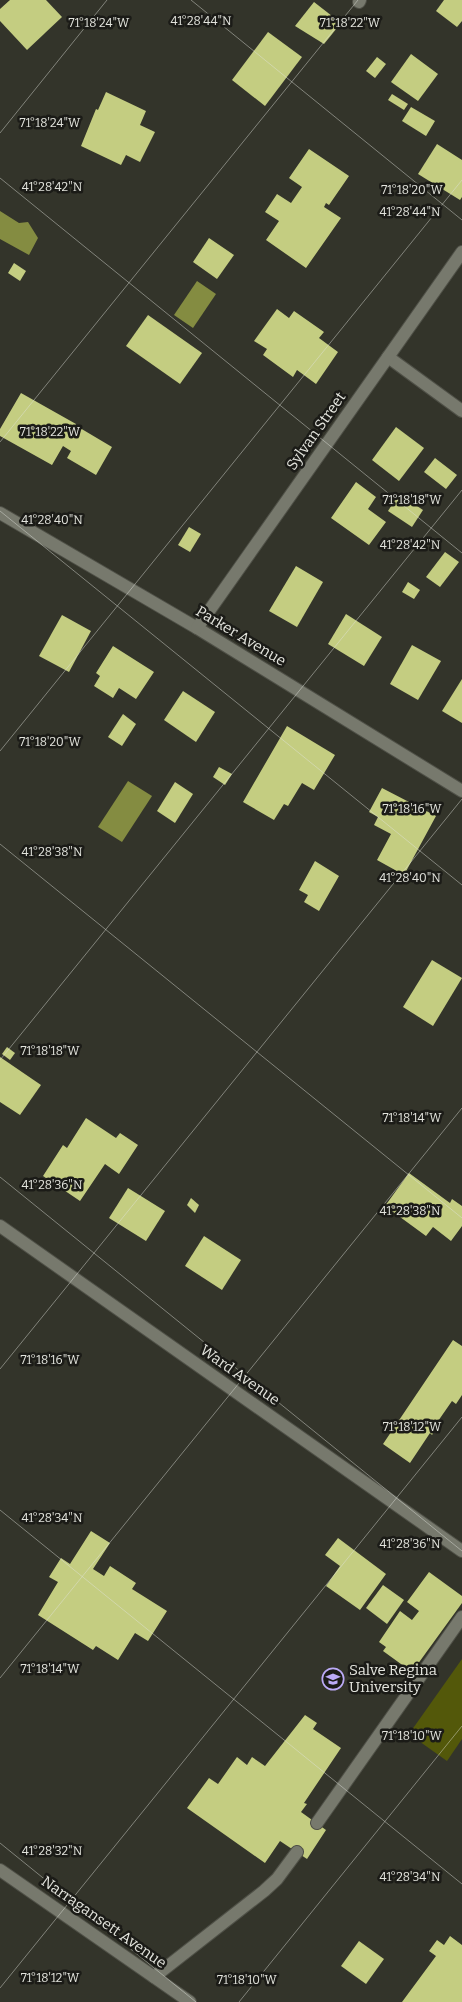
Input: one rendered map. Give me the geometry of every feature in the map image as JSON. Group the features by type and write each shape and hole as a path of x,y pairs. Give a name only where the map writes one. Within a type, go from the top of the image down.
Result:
{"street":[{"name":"Sylvan Street","path":"197,628 462,252"},
{"path":"388,357 462,411"},
{"name":"Parker Avenue","path":"0,513 197,628 462,790"},
{"name":"Ward Avenue","path":"0,1226 462,1551"},
{"path":"317,1823 462,1617"},
{"path":"154,1977 264,1891 277,1879 297,1852"},
{"name":"Narragansett Avenue","path":"0,1870 190,2002"}],"shaded area":[{"path":"0,211 19,223 28,222 38,238 29,255 0,239"},
{"path":"197,281 216,294 193,328 174,315"},
{"path":"128,781 152,796 122,842 98,827"},
{"path":"462,1659 462,1739 447,1761 409,1734"}],"building":[{"path":"10,0 46,0 62,17 27,50 0,21 0,9"},
{"path":"444,0 462,0 462,21 457,27 436,11"},
{"path":"314,2 341,23 324,44 295,26"},
{"path":"268,32 302,57 265,106 232,80"},
{"path":"411,54 438,74 418,101 391,82"},
{"path":"377,57 386,64 375,78 366,71"},
{"path":"106,92 146,111 140,125 155,132 140,162 126,155 121,165 81,146 96,109 98,110"},
{"path":"392,94 408,104 404,110 388,100"},
{"path":"411,107 435,121 426,136 402,121"},
{"path":"437,144 462,160 462,197 460,200 418,174"},
{"path":"309,149 349,176 329,205 326,203 324,207 341,218 306,268 266,240 279,221 265,212 277,194 291,203 302,187 289,178"},
{"path":"209,238 234,255 217,279 193,262"},
{"path":"14,263 26,271 20,281 8,273"},
{"path":"277,309 289,318 294,311 324,332 319,338 338,352 316,384 297,370 293,377 263,355 267,349 254,341"},
{"path":"148,315 202,353 180,384 126,346"},
{"path":"21,393 76,424 71,431 76,433 80,428 112,447 96,475 67,458 71,451 63,446 52,465 0,436 0,429"},
{"path":"396,427 424,448 399,481 372,460"},
{"path":"435,458 457,475 446,489 424,472"},
{"path":"356,482 376,497 368,509 386,522 369,545 331,518"},
{"path":"399,494 423,510 412,527 388,511"},
{"path":"189,527 201,534 190,552 178,545"},
{"path":"445,552 459,562 440,587 426,577"},
{"path":"296,566 323,582 297,627 269,611"},
{"path":"408,582 420,590 414,599 402,592"},
{"path":"346,614 382,637 364,666 328,644"},
{"path":"62,615 91,631 69,672 39,656"},
{"path":"412,645 441,661 418,700 390,684"},
{"path":"113,646 154,672 136,699 119,688 113,698 94,686 100,676 96,673"},
{"path":"462,679 462,723 442,711"},
{"path":"183,691 215,712 196,742 164,720"},
{"path":"123,714 136,724 122,746 108,737"},
{"path":"287,726 335,755 314,790 302,783 288,806 284,804 274,820 243,802"},
{"path":"219,767 232,774 225,785 213,777"},
{"path":"175,782 193,794 175,823 157,811"},
{"path":"382,788 436,816 404,875 377,860 391,834 374,825 378,817 369,812"},
{"path":"315,861 339,876 319,911 304,902 308,895 299,890"},
{"path":"432,960 462,978 433,1026 403,1007"},
{"path":"7,1047 15,1053 10,1060 2,1054"},
{"path":"0,1057 41,1085 20,1115 0,1102"},
{"path":"86,1118 116,1138 120,1133 138,1145 119,1174 105,1164 80,1201 43,1176 63,1145 67,1148"},
{"path":"409,1173 450,1203 452,1199 462,1206 462,1226 451,1241 433,1227 426,1236 385,1206"},
{"path":"128,1188 165,1211 146,1241 109,1218"},
{"path":"191,1198 199,1205 195,1213 187,1205"},
{"path":"204,1236 241,1260 222,1290 185,1266"},
{"path":"453,1340 462,1346 462,1395 456,1404 452,1401 436,1424 438,1426 432,1435 430,1433 410,1463 383,1444"},
{"path":"91,1531 110,1543 93,1569 104,1576 110,1566 136,1583 132,1589 167,1611 148,1641 135,1633 118,1660 96,1646 93,1650 38,1615 58,1582 49,1577 61,1558 70,1564"},
{"path":"338,1538 386,1574 360,1610 326,1586 340,1566 325,1555"},
{"path":"429,1572 462,1596 462,1603 412,1672 383,1651 386,1647 379,1642 400,1611 412,1620 419,1611 407,1602"},
{"path":"383,1585 404,1600 387,1624 366,1608"},
{"path":"305,1715 317,1723 313,1729 341,1748 304,1803 307,1804 301,1812 326,1830 307,1859 280,1841 265,1863 187,1808 209,1778 218,1784 237,1757 247,1765 252,1757 265,1766"},
{"path":"450,1936 462,1945 462,2002 402,2002 436,1956 429,1951 437,1940 444,1945"},
{"path":"359,1941 384,1959 366,1984 341,1966"}],"place":[{"name":"Salve Regina University","path":"333,1679"}]}
